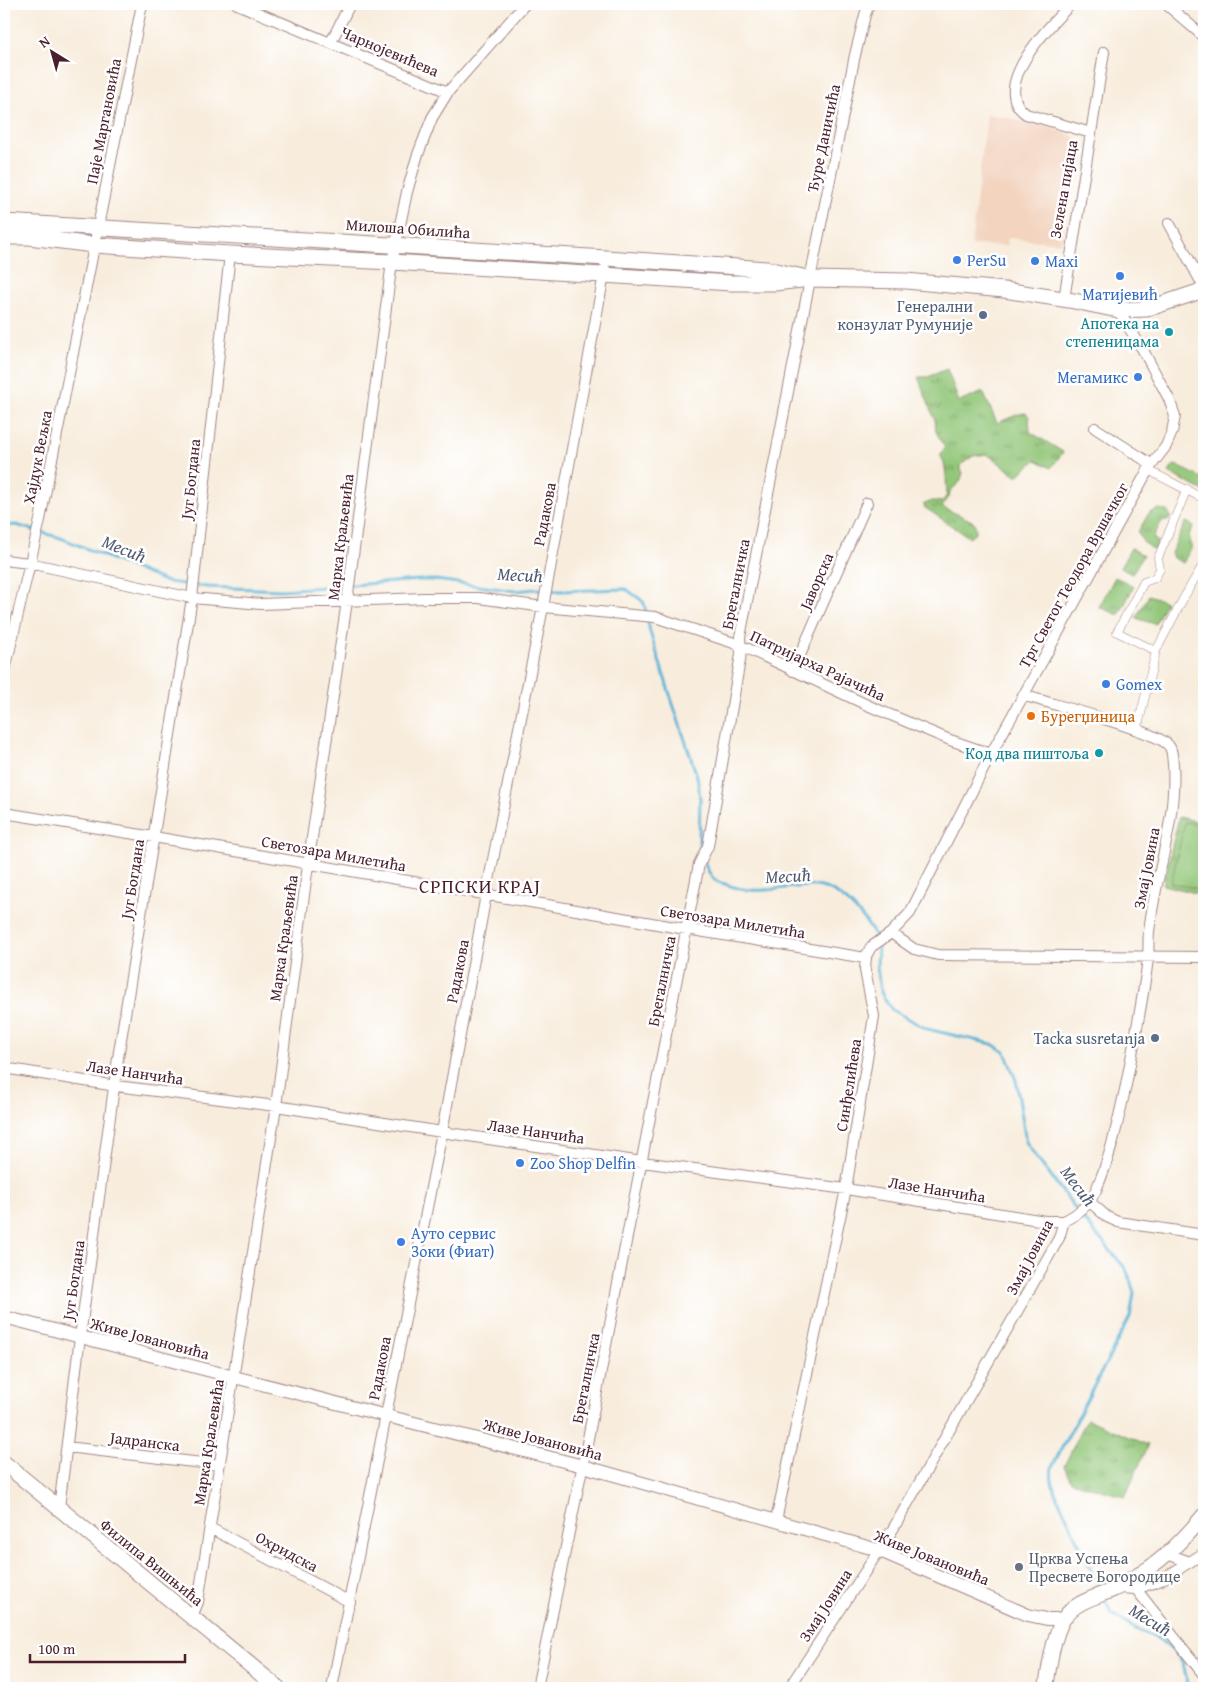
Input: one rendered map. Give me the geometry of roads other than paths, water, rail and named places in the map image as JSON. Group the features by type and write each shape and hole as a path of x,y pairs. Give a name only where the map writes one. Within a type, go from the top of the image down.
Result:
{"main road":[{"name":"Милоша Обилића","path":"4,222 396,244 767,269 788,272 810,279"},
{"name":"Милоша Обилића","path":"4,237 29,237 94,245 230,254 765,283 810,279 906,281 1004,290 1064,299"},
{"path":"1064,299 1118,310 1148,309 1204,288"},
{"name":"Филипа Вишњића","path":"4,1463 278,1688"},
{"path":"1046,1688 1052,1653 1064,1619 1092,1597 1113,1589 1144,1571 1167,1554 1204,1515"}],"street":[{"name":"Паје Маргановића","path":"94,245 142,4"},
{"name":"Чарнојевићева","path":"237,4 448,92"},
{"path":"331,42 350,4"},
{"name":"Марка Краљевића","path":"192,1616 198,1602 276,1106 308,865 347,602 392,262 407,192 427,128 448,92 525,4"},
{"name":"Ђуре Даничића","path":"810,279 853,66 869,4"},
{"name":"Зелена пијаца","path":"1064,299 1091,133 1026,114 1018,107 1014,97 1014,86 1022,64 1029,52 1050,25 1071,4"},
{"path":"1166,4 1204,38"},
{"path":"1091,133 1104,52"},
{"path":"1169,223 1204,288"},
{"name":"Хајдук Вељка","path":"4,674 40,520 94,245"},
{"name":"Југ Богдана","path":"59,1508 80,1337 116,1086 118,1058 193,595 230,254"},
{"name":"Радакова","path":"332,1688 442,1132 544,601 606,258"},
{"name":"Брегалничка","path":"538,1688 583,1466 699,864 708,846 741,654 740,634 810,279"},
{"name":"Трг Светог Теодора Вршачког","path":"1023,695 1150,467 1166,446 1172,432 1175,416 1169,399 1143,350 1118,310"},
{"path":"1095,428 1150,467 1204,499"},
{"path":"1156,651 1117,632 1144,582 1155,578 1160,569 1158,558 1187,489"},
{"name":"Јаворска","path":"793,671 866,503"},
{"name":"Патријарха Рајачића","path":"4,560 29,563 193,595 261,604 479,598 544,601 640,614 655,617 740,645 867,705 940,736 991,754"},
{"path":"1023,695 1137,730 1156,651 1204,564"},
{"name":"Синђелићева","path":"776,1521 846,1189 874,1016 865,970 866,958 871,947 906,919 917,901 1023,695"},
{"name":"Змај Јовина","path":"789,1688 893,1529 1059,1238 1068,1219 1087,1205 1100,1179 1113,1142 1134,1044 1148,957 1149,932 1172,809 1172,752 1164,741 1137,730"},
{"name":"Светозара Милетића","path":"4,813 866,958"},
{"path":"888,935 914,948 938,955 1204,957"},
{"name":"Лазе Нанчића","path":"4,1068 116,1086 276,1106 642,1162 846,1189 1045,1221 1068,1219"},
{"path":"1087,1205 1118,1222 1204,1235"},
{"name":"Живе Јовановића","path":"4,1317 234,1378 583,1466 878,1550 1028,1615 1047,1620 1064,1619"},
{"name":"Јадранска","path":"67,1446 219,1465"},
{"name":"Охридска","path":"210,1528 350,1602"},
{"path":"1113,1589 1136,1589 1161,1580 1204,1553"},
{"path":"1167,1554 1190,1562"},
{"path":"1136,1589 1204,1675"}],"waterway":[{"name":"Месић","path":"4,526 16,525 61,538 167,582 207,587 282,590 436,580 515,591 536,589 559,591 626,589 644,603 650,632 697,776 700,798 699,842 701,854"},
{"name":"Месић","path":"703,860 709,873 715,880 742,889 767,890 810,886 825,888 852,906 877,940"},
{"name":"Месић","path":"878,946 877,968 880,990 892,1010 927,1029 992,1044 1005,1052 1016,1080 1026,1142 1085,1221 1125,1268 1129,1276 1134,1293 1130,1317 1051,1471 1055,1492 1101,1592"},
{"name":"Месић","path":"1104,1597 1111,1613 1136,1629 1159,1639 1177,1654 1183,1664 1189,1688"}],"place":[{"name":"PerSu","path":"957,260"},
{"name":"Maxi","path":"1035,261"},
{"name":"Матијевић","path":"1120,276"},
{"name":"Генерални конзулат Румуније","path":"983,315"},
{"name":"Апотека на степеницама","path":"1169,332"},
{"name":"Мегамикс","path":"1138,377"},
{"name":"Gomex","path":"1106,684"},
{"name":"Бурегџиница","path":"1031,716"},
{"name":"Код два пиштоља","path":"1099,753"},
{"name":"Tacka susretanja","path":"1155,1038"},
{"name":"Zoo Shop Delfin","path":"520,1163"},
{"name":"Ауто сервис Зоки (Фиат)","path":"401,1242"},
{"name":"Црква Успења Пресвете Богородице","path":"1019,1567"}],"district":[{"name":"СРПСКИ КРАЈ","path":"480,886"}]}
